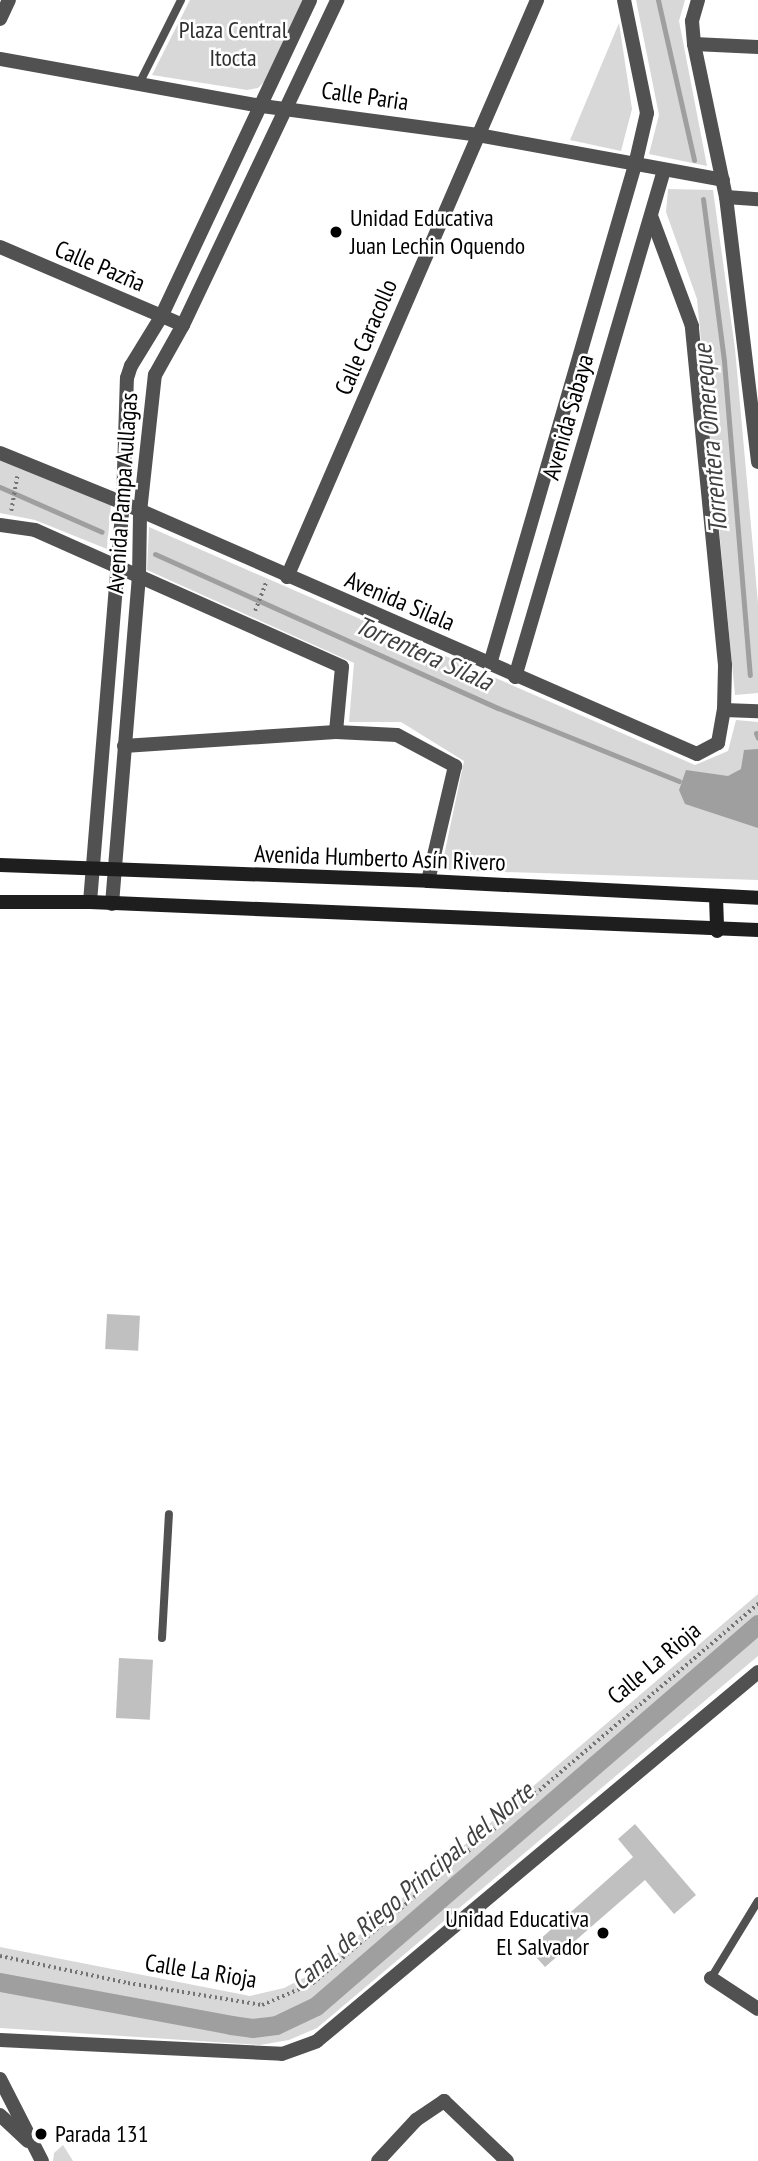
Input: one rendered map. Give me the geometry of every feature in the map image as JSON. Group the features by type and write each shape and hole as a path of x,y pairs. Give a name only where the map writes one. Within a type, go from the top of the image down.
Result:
{"street":[{"path":"0,19 9,0"},
{"name":"Avenida Pampa Aullagas","path":"90,902 123,503 127,378 131,366 162,317 310,0"},
{"name":"Avenida Pampa Aullagas","path":"112,904 139,578 140,512 155,375 183,325 337,0"},
{"name":"Calle Caracollo","path":"287,577 537,0"},
{"name":"Avenida Sabaya","path":"490,664 635,165 647,113 624,0"},
{"path":"698,0 692,21 694,44 723,180 752,355 758,462"},
{"path":"694,44 758,47"},
{"name":"Calle Paria","path":"0,59 138,86 262,106 478,135 723,180"},
{"name":"Avenida Sabaya","path":"515,677 664,170"},
{"path":"726,197 758,199"},
{"path":"651,216 692,326 725,664 724,710 758,711"},
{"name":"Calle Pazña","path":"0,247 183,325"},
{"name":"Avenida Silala","path":"0,453 123,503 515,677 697,754 718,743 724,710"},
{"path":"0,525 35,530 342,667 336,732"},
{"path":"124,746 336,732 397,735 455,766 428,881"},
{"name":"Avenida Humberto Asín Rivero","path":"0,865 428,881 758,898"},
{"path":"716,897 717,931"},
{"path":"0,902 90,902 717,931 758,930"},
{"path":"0,2040 282,2054 317,2041 758,1672"},
{"path":"711,1978 758,2009"},
{"path":"0,2079 42,2161"},
{"path":"378,2161 416,2120 444,2101 507,2161"},
{"path":"0,2116 35,2147"}],"lane":[{"path":"138,86 181,0"},
{"path":"162,1638 169,1514"},
{"path":"711,1978 758,1900"}],"path":[{"path":"13,499 15,485"},
{"path":"256,608 263,592"},
{"name":"Calle La Rioja","path":"0,1956 128,1983 262,2005 313,1983 758,1604"}],"green space":[{"name":"Plaza Central Itocta","path":"190,0 306,0 265,81 258,88 247,90 152,75"},
{"path":"636,0 685,0 679,21 707,166 649,154 659,115"},
{"path":"619,23 632,109 621,151 570,140"},
{"path":"668,189 713,190 735,349 758,603 758,693 735,695 697,299 666,212"},
{"path":"0,458 111,504 107,549 35,520 0,513"},
{"path":"149,527 695,765 728,751 736,720 758,722 758,880 441,870 464,761 401,722 349,722 354,663 147,570"},
{"path":"758,1594 758,1656 317,2028 289,2040 260,2045 0,2028 0,1947 250,1996 284,1988 317,1971"},
{"path":"63,2145 73,2161 53,2161 54,2153"}],"shaded area":[{"path":"758,749 758,828 685,804 679,790 686,770 728,776 741,769 744,750"}],"building":[{"path":"107,1314 140,1316 138,1351 105,1349"},
{"path":"119,1658 153,1660 150,1720 116,1718"},
{"path":"635,1824 696,1895 674,1914 645,1880 545,1967 529,1949 633,1857 618,1839"}],"waterway":[{"name":"Torrentera Omereque","path":"658,0 694,160"},
{"name":"Torrentera Omereque","path":"703,199 724,361 750,675"},
{"name":"Torrentera Silala","path":"0,487 102,532"},
{"name":"Torrentera Silala","path":"155,554 498,708 679,781"},
{"name":"Torrentera Omereque","path":"756,733 758,738"},
{"name":"Canal de Riego Principal del Norte","path":"0,1982 231,2025 252,2028 276,2025 316,2006 758,1624"}],"place":[{"name":"Unidad Educativa Juan Lechin Oquendo","path":"336,232"},
{"name":"Unidad Educativa El Salvador","path":"603,1933"},
{"name":"Parada 131","path":"41,2134"}]}
